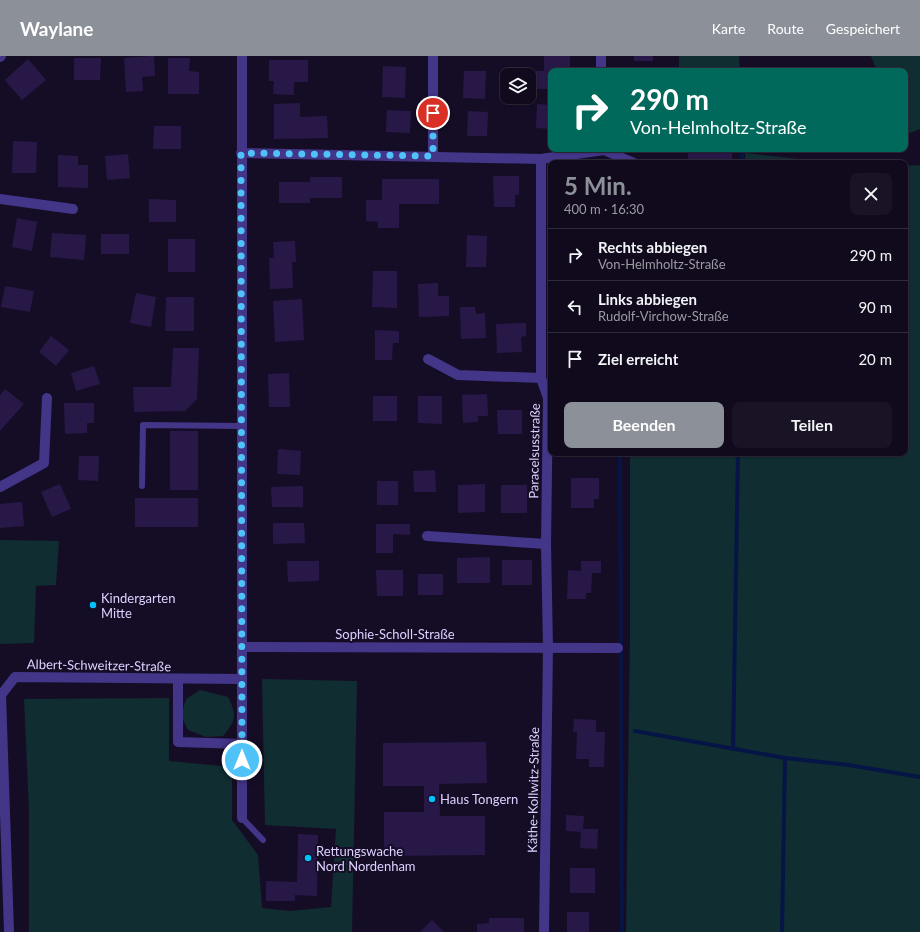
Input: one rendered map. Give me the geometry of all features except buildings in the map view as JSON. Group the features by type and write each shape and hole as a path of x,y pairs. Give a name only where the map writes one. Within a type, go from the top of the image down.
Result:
{"street":[{"path":"242,56 242,818"},
{"path":"433,56 433,156"},
{"path":"600,56 601,68"},
{"path":"241,153 540,159 590,152"},
{"path":"609,152 627,160"},
{"name":"Paracelsusstraße","path":"540,159 541,378 548,398 546,544 548,648"},
{"path":"0,199 73,209"},
{"path":"428,359 458,374 541,378"},
{"path":"0,486 44,463 47,398"},
{"path":"427,536 546,544"},
{"name":"Sophie-Scholl-Straße","path":"242,647 618,648"},
{"name":"Käthe-Kollwitz-Straße","path":"544,932 548,648"},
{"name":"Albert-Schweitzer-Straße","path":"9,932 1,695 15,677 242,679"},
{"name":"Albert-Schweitzer-Straße","path":"178,679 178,742 242,744"}],"lane":[{"path":"142,486 143,425 242,426"},
{"path":"242,818 263,840"}],"green space":[{"path":"679,56 739,56 740,68 679,68"},
{"path":"871,56 920,56 920,129 908,134 908,68 876,68"},
{"path":"745,153 808,160 745,160"},
{"path":"920,165 920,932 626,932 630,635 630,456 908,456 908,166"},
{"path":"0,540 59,541 56,585 36,586 34,643 0,644"},
{"path":"262,679 357,681 352,932 29,932 29,810 24,699 169,698 169,761 232,767 232,820 258,855 262,908 290,911 331,907 336,829 265,825"},
{"path":"200,690 228,697 233,708 234,717 231,726 223,736 206,737 188,730 181,716 186,699"}],"waterway":[{"path":"742,152 742,160"},
{"path":"620,456 622,932"},
{"path":"733,749 738,456"},
{"path":"635,731 785,758 849,765 920,777"},
{"path":"782,932 785,758"}],"place":[{"name":"Kindergarten Mitte","path":"93,605"},
{"name":"Haus Tongern","path":"432,799"},
{"name":"Rettungswache Nord Nordenham","path":"308,858"}],"route":[{"path":"242,760 241,153 433,156 433,113"}]}
